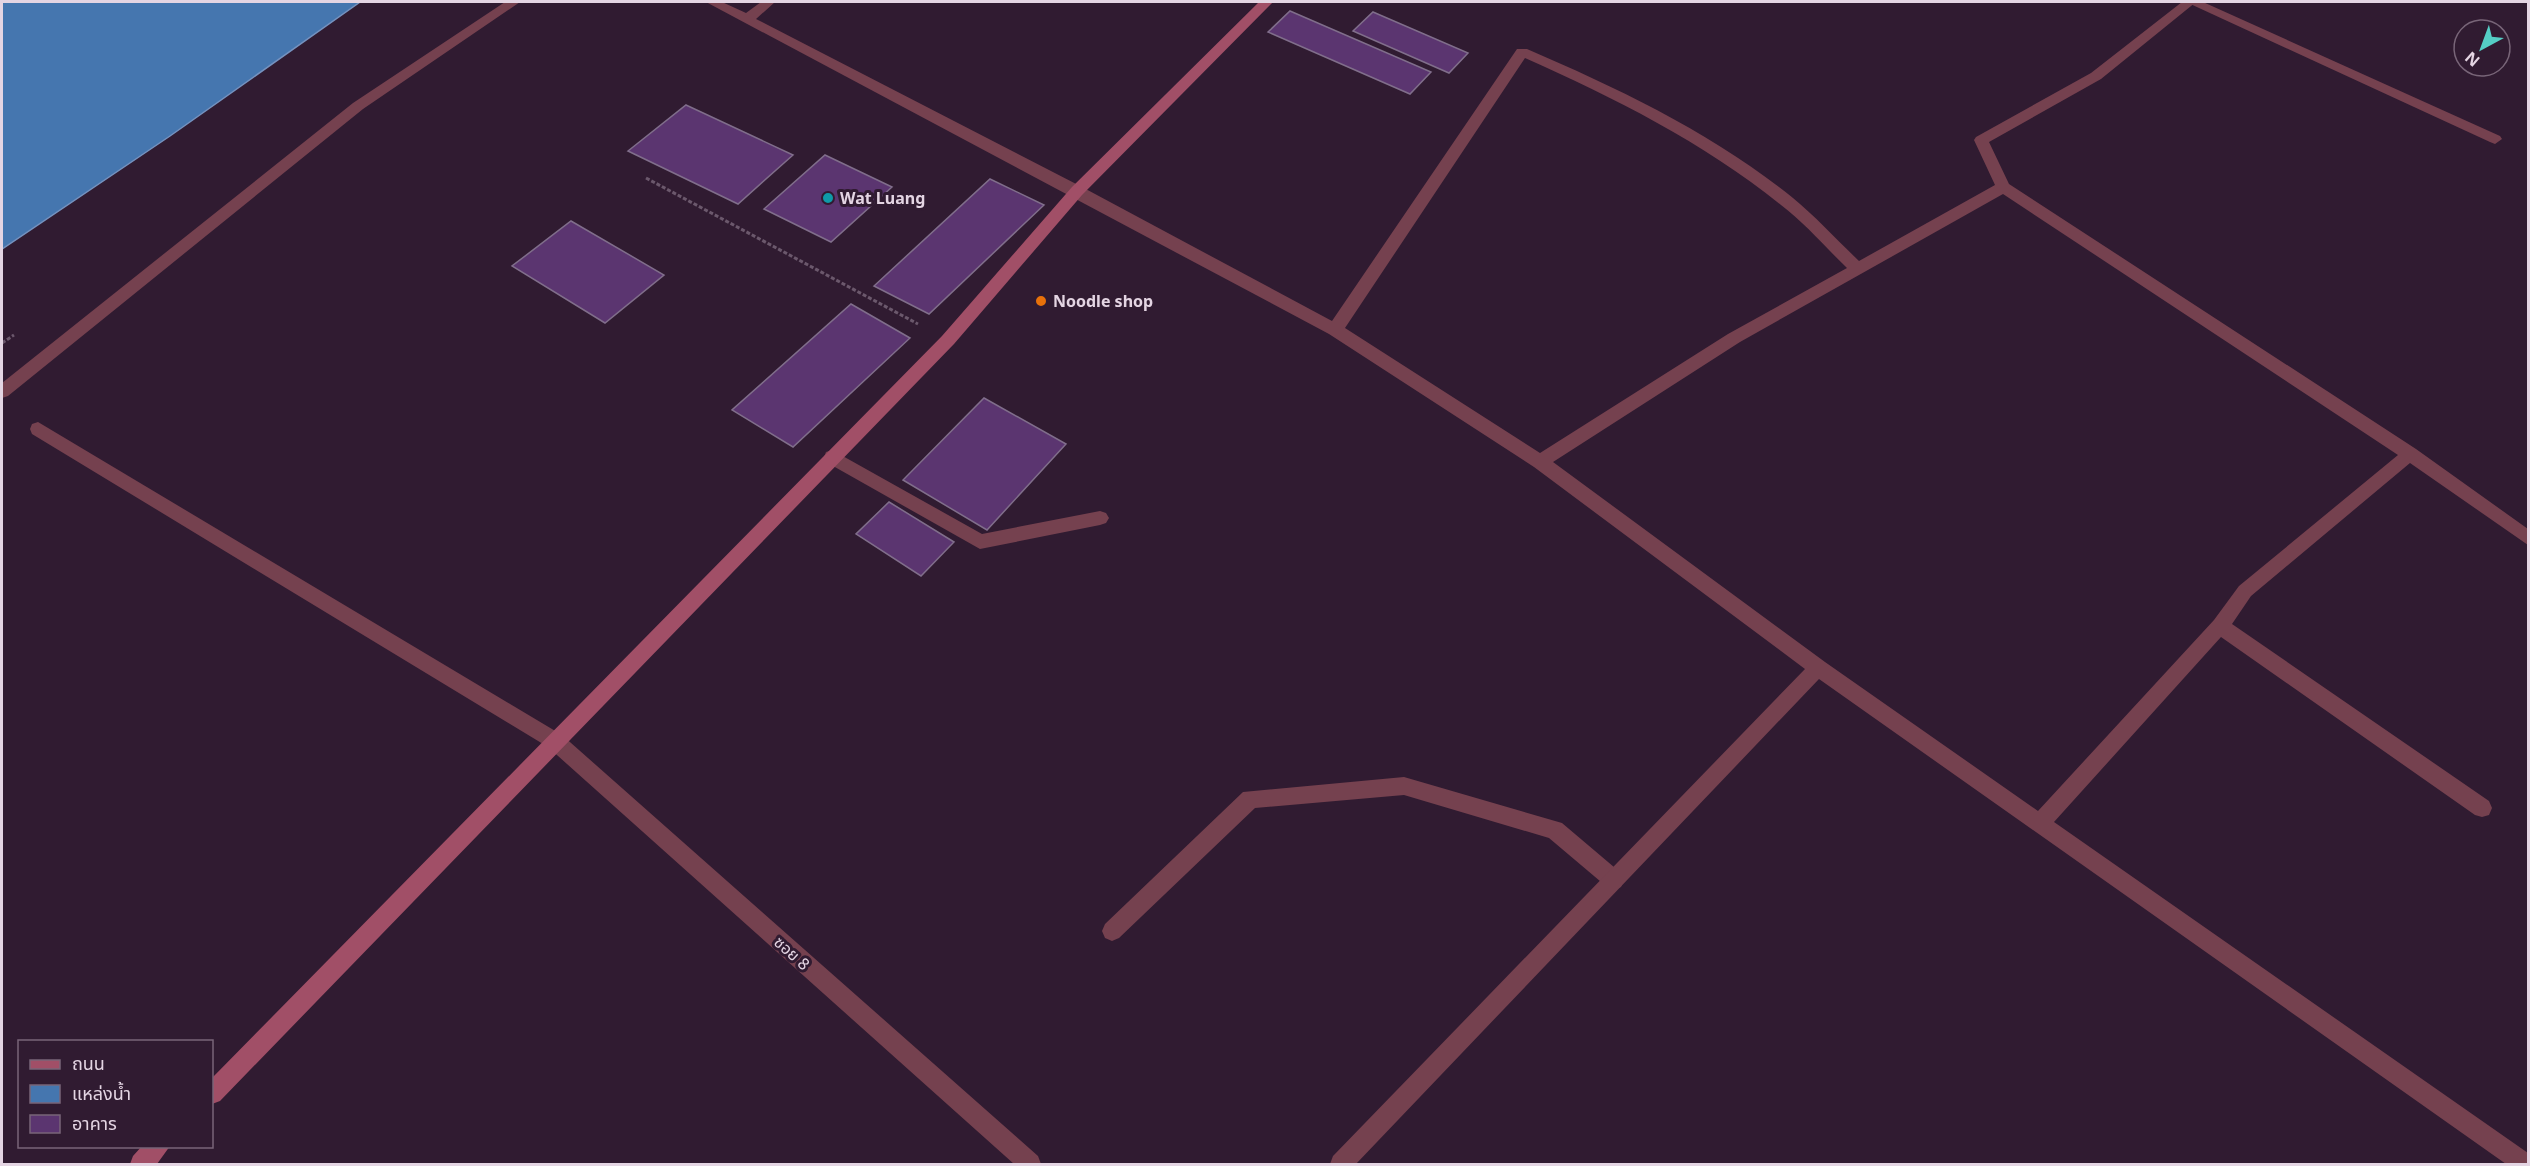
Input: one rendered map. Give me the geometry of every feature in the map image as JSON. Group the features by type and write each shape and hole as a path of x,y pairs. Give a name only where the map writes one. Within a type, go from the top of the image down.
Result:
{"main road":[{"path":"213,1091 948,340 1077,191 1266,2"},
{"path":"141,1164 157,1148"}],"street":[{"path":"2,392 253,188 358,106 513,2"},
{"path":"713,2 1077,191 1335,330 1540,462 1818,668 2525,1164"},
{"path":"747,19 769,2"},
{"path":"2495,139 2192,2 2096,76 1981,140 2003,188 2410,454 2529,538"},
{"path":"1335,330 1522,52 1596,84 1720,152 1788,202 1858,268"},
{"path":"1540,462 1734,338 2003,188"},
{"name":"ซอย 8","path":"38,429 555,741 1030,1164"},
{"path":"2039,824 2220,626 2245,591 2410,454"},
{"path":"832,457 980,542 1100,518"},
{"path":"2220,626 2482,808"},
{"path":"1341,1164 1818,668"},
{"path":"1112,931 1250,799 1404,786 1555,830 1614,880"}],"path":[{"path":"646,178 948,340"}],"water":[{"path":"2,2 360,2 170,136 2,249"}],"building":[{"path":"1290,11 1431,72 1410,94 1268,32"},
{"path":"1373,12 1468,53 1449,73 1353,31"},
{"path":"686,105 793,155 738,204 628,151"},
{"name":"Wat Luang","path":"825,155 892,187 831,242 764,209"},
{"path":"990,179 1044,205 929,314 874,286"},
{"path":"571,221 664,275 605,323 512,266"},
{"path":"851,304 910,338 793,447 732,410"},
{"path":"984,398 1066,444 987,530 903,480"},
{"path":"889,502 954,542 921,576 856,534"}],"place":[{"name":"Wat Luang","path":"828,198"},
{"name":"Noodle shop","path":"1041,301"}]}
